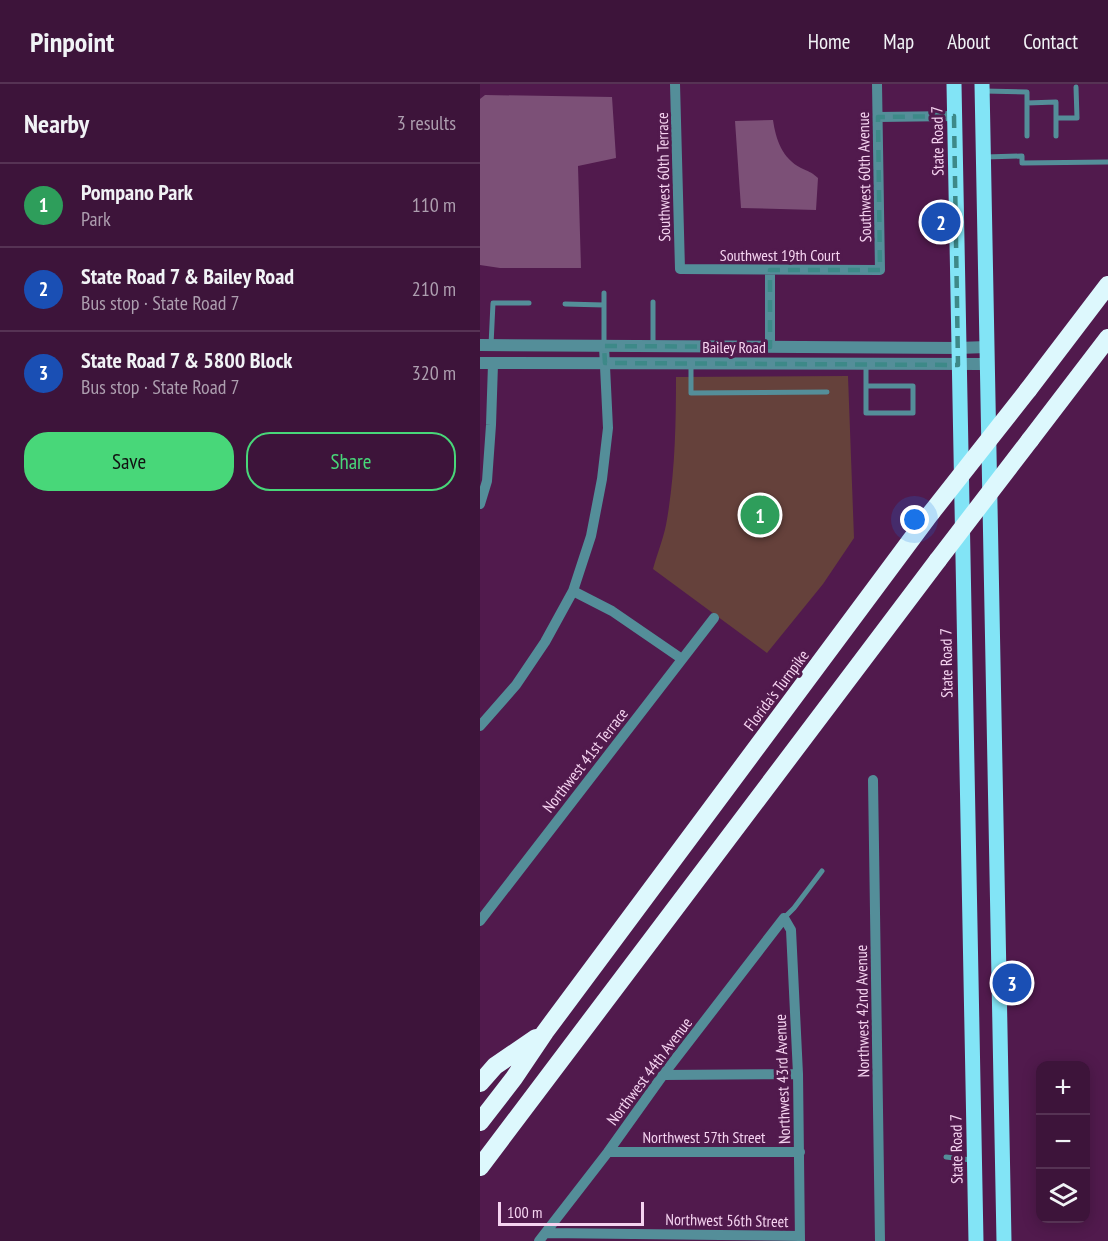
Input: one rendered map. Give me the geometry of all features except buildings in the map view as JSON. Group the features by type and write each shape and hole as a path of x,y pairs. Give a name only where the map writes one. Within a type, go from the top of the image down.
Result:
{"highway":[{"name":"Florida's Turnpike","path":"480,1122 931,513 1108,285"},
{"path":"480,1167 1108,338"},
{"path":"480,1083 495,1066 545,1032"}],"main road":[{"name":"State Road 7","path":"954,84 976,1241"},
{"path":"982,88 1004,1241"}],"street":[{"name":"Southwest 60th Terrace","path":"675,84 680,270"},
{"name":"Southwest 60th Avenue","path":"878,84 880,270"},
{"path":"878,117 954,116"},
{"name":"Southwest 19th Court","path":"680,270 880,270"},
{"path":"770,270 770,346"},
{"name":"Bailey Road","path":"486,345 987,347"},
{"path":"480,726 516,685 544,642 573,591 591,536 602,479 608,428 604,346"},
{"path":"691,346 691,363"},
{"path":"480,504 487,481 491,424 486,364"},
{"name":"Bailey Road","path":"486,364 987,364"},
{"path":"573,591 612,611 682,659"},
{"name":"Northwest 41st Terrace","path":"480,921 714,618"},
{"name":"Northwest 42nd Avenue","path":"873,780 880,1241"},
{"name":"Northwest 43rd Avenue","path":"784,918 791,930 798,1074 800,1238"},
{"name":"Northwest 44th Avenue","path":"542,1237 784,918"},
{"path":"663,1075 798,1074"},
{"name":"Northwest 57th Street","path":"608,1152 800,1152"},
{"name":"Northwest 56th Street","path":"542,1237 800,1238"}],"lane":[{"path":"1027,84 1027,136"},
{"path":"1056,118 1077,118 1076,87"},
{"path":"982,88 1027,92"},
{"path":"1027,103 1056,102 1056,136"},
{"path":"984,157 1022,156 1022,163 1108,162"},
{"path":"604,293 604,346"},
{"path":"653,302 653,346"},
{"path":"486,345 493,303 529,303"},
{"path":"565,304 604,305"},
{"path":"691,363 691,393 827,392"},
{"path":"866,364 866,386 866,413 914,413 913,386 866,386"},
{"path":"784,918 822,872"},
{"path":"946,1157 974,1161"}],"highlighted area":[{"path":"954,116 958,365 605,363 604,346 770,347 770,270 880,270 878,117"}],"shaded area":[{"path":"485,95 612,97 616,158 578,166 581,268 500,268 480,265 480,99"},
{"path":"773,120 778,141 785,154 794,164 818,178 816,210 741,208 735,121"},
{"path":"848,376 854,538 823,584 767,653 653,569 665,531 669,507 675,433 676,377"}],"place":[{"name":"State Road 7 & Bailey Road","path":"941,222"},
{"name":"Pompano Park","path":"760,515"},
{"name":"State Road 7 & 5800 Block","path":"1012,983"}]}
